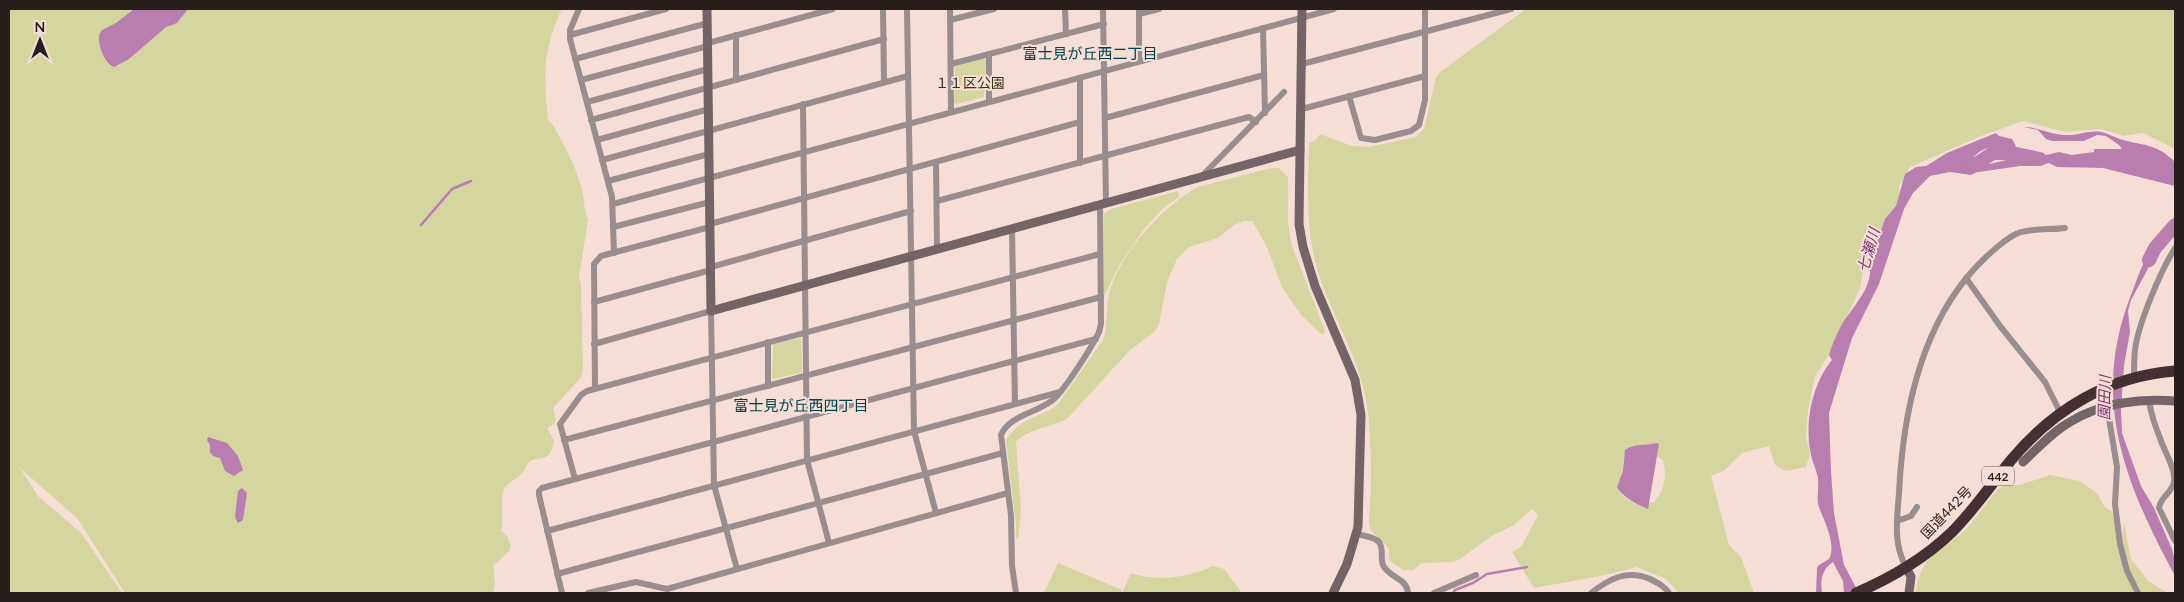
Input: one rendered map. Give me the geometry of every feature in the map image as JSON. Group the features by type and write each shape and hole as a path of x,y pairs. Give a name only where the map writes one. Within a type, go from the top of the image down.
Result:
{"highway":[{"name":"国道442号","path":"1856,593 1895,574 1929,552 1952,532 2018,452 2060,412 2109,386 2132,378 2175,371"}],"street":[{"path":"579,9 570,35 613,204 614,252"},
{"path":"570,35 666,9"},
{"path":"707,9 714,486 737,569"},
{"path":"581,80 833,9"},
{"path":"883,9 884,82"},
{"path":"907,9 914,431 936,513"},
{"path":"950,9 951,112"},
{"path":"950,20 994,9"},
{"path":"1065,9 1066,34"},
{"path":"1016,593 1012,566 1012,522 1001,435 1006,426 1048,404 1060,392 1096,339 1101,328 1100,254 1105,156 1104,9"},
{"path":"1139,61 1139,11 1159,9"},
{"path":"613,204 1264,28 1302,13 1334,9"},
{"path":"1349,96 1361,138 1376,140 1412,131 1419,125 1423,112 1425,76 1425,9"},
{"path":"1302,64 1511,9"},
{"path":"1302,13 1302,109 1298,216 1303,247 1315,286 1348,362 1359,397 1361,449 1360,508 1357,534 1348,564 1333,593"},
{"path":"575,59 708,23"},
{"path":"951,64 1104,24"},
{"path":"1264,28 1265,113"},
{"path":"736,35 736,80"},
{"path":"591,120 884,39"},
{"path":"989,54 989,102"},
{"path":"586,102 708,69"},
{"path":"1105,118 1264,75"},
{"path":"602,160 908,76"},
{"path":"1302,109 1425,76"},
{"path":"1080,78 1080,163"},
{"path":"1201,177 1284,92"},
{"path":"803,104 807,460 829,543"},
{"path":"596,140 709,109"},
{"path":"937,201 1249,117 1256,122"},
{"path":"595,388 594,264 601,256 1080,122"},
{"path":"594,344 1300,150"},
{"path":"608,181 710,154"},
{"path":"936,162 937,250"},
{"path":"613,227 710,202"},
{"path":"594,302 911,211"},
{"path":"1909,593 1911,577 1898,548 1897,521 1903,443 1912,394 1924,357 1941,318 1966,278 1994,249 2016,234 2065,228"},
{"path":"1012,229 1015,404"},
{"path":"2132,378 2138,336 2165,266 2175,248"},
{"path":"574,479 560,424 581,395 595,388 1100,254"},
{"path":"1966,278 2000,326 2045,382 2060,412"},
{"path":"564,440 1101,297"},
{"path":"562,593 538,492 542,488 1096,339"},
{"path":"768,342 768,386"},
{"path":"547,531 1060,392"},
{"path":"2149,401 2174,474 2173,489 2161,501 2159,508 2175,541"},
{"path":"2023,462 2069,422 2108,406 2149,401 2175,401"},
{"path":"2108,406 2117,466 2115,504 2120,544 2125,566 2138,593"},
{"path":"557,574 1002,453"},
{"path":"588,593 636,582 667,588 1008,493"},
{"path":"1897,521 1911,516 1917,507"},
{"path":"1357,534 1378,541 1381,545 1384,568 1405,584 1408,593"},
{"path":"1591,593 1607,582 1628,574 1652,580 1664,587 1669,593"},
{"path":"1434,593 1476,575"}],"green space":[{"path":"9,9 562,9 551,37 545,76 548,120 553,125 576,170 588,220 579,277 581,285 583,368 582,376 553,408 556,419 554,424 547,428 554,440 550,454 547,457 532,460 528,463 524,471 507,485 502,495 501,531 507,536 511,546 509,551 493,566 495,584 493,593 125,593 77,518 20,468 38,496 81,533 122,593 9,593"},
{"path":"1526,9 2175,9 2175,149 2143,133 2124,136 2101,129 2065,132 2023,121 1981,136 1910,167 1899,186 1900,204 1866,254 1860,288 1832,350 1815,376 1808,410 1806,436 1810,454 1806,467 1786,471 1775,465 1769,446 1742,453 1725,470 1711,476 1729,545 1741,557 1754,593 1679,593 1666,579 1637,567 1601,576 1534,588 1512,552 1521,547 1538,515 1532,509 1514,525 1493,535 1460,559 1452,562 1421,563 1414,570 1403,570 1389,560 1389,549 1371,530 1369,524 1371,460 1365,395 1354,360 1319,275 1311,242 1308,209 1309,143 1316,140 1320,134 1352,146 1369,147 1416,137 1424,129 1436,77 1440,72","holes":["1641,448 1663,460 1664,482 1661,492 1654,502 1635,504 1623,496 1617,487 1623,471 1624,455"]},
{"name":"１１区公園","path":"983,58 986,60 984,97 956,104 954,102 955,67"},
{"path":"1271,168 1279,168 1288,177 1288,224 1292,246 1325,331 1324,334 1321,334 1301,315 1282,287 1266,245 1252,221 1244,221 1234,225 1218,238 1189,247 1177,259 1167,282 1159,324 1154,332 1129,351 1068,418 1027,434 1016,442 1021,511 1018,538 1016,539 1006,440 1019,426 1058,404 1103,340 1110,291 1115,276 1133,246 1171,205 1198,187"},
{"path":"1178,191 1179,197 1162,209 1144,229 1120,264 1104,296 1104,214 1111,209"},
{"path":"801,338 801,373 772,379 773,346"},
{"path":"2050,475 2080,481 2097,493 2104,506 2112,512 2122,541 2124,522 2131,559 2148,581 2168,593 2142,593 2132,577 2136,593 1915,593 1921,571 1930,557 1965,531 1997,490 2005,485 2020,485"},
{"path":"1058,563 1122,590 1120,593 1044,593"},
{"path":"1213,566 1224,569 1242,593 1122,593 1131,573 1162,578 1183,576"}],"shaded area":[{"path":"134,9 188,9 177,23 166,27 129,59 114,67 107,62 102,53 99,35 102,30 116,23"},
{"path":"2024,127 2035,128 2061,135 2101,132 2157,149 2175,162 2175,186 2103,168 2057,167 2049,163 2038,166 2020,166 1965,174 1950,172 1930,176 1913,193 1904,209 1879,284 1852,338 1829,413 1834,513 1844,565 1859,593 1844,593 1843,581 1833,562 1826,568 1823,575 1822,593 1816,593 1817,568 1829,559 1832,547 1818,504 1818,477 1809,443 1811,405 1819,381 1832,360 1829,355 1837,333 1867,286 1870,269 1867,261 1873,253 1885,219 1896,206 1905,174 1916,167 1926,166 1947,153 1996,133 1999,136 2012,139 2016,146 2013,149 1997,146 1981,151 1973,158 1978,164 1989,164 2029,155 2046,155 2059,152 2072,155 2094,152 2094,149 2122,149 2106,136 2097,135 2084,141 2052,141 2046,139 2038,130"},
{"path":"2175,222 2174,233 2151,263 2131,300 2128,311 2130,332 2124,365 2121,410 2122,433 2141,486 2154,508 2172,549 2175,561 2175,576 2141,507 2128,474 2119,440 2114,405 2114,370 2119,333 2140,272 2151,250 2164,242"},
{"path":"208,437 227,443 238,456 243,470 234,476 225,471 220,458 213,456 210,452"},
{"path":"1656,443 1659,444 1648,509 1626,497 1617,487 1623,471 1625,450"},
{"path":"242,488 247,493 243,520 238,523 235,517 238,491"}],"waterway":[{"name":"七瀬川","path":"1960,166 1970,168 1993,153 2011,153 2040,159"},
{"path":"421,225 452,189 471,181"},
{"name":"園田川","path":"2149,260 2155,248 2175,225"},
{"path":"1453,593 1455,590 1473,583 1487,574 1527,567"}],"district":[{"name":"富士見が丘西二丁目","path":"1090,53"},
{"name":"富士見が丘西四丁目","path":"801,405"}]}
